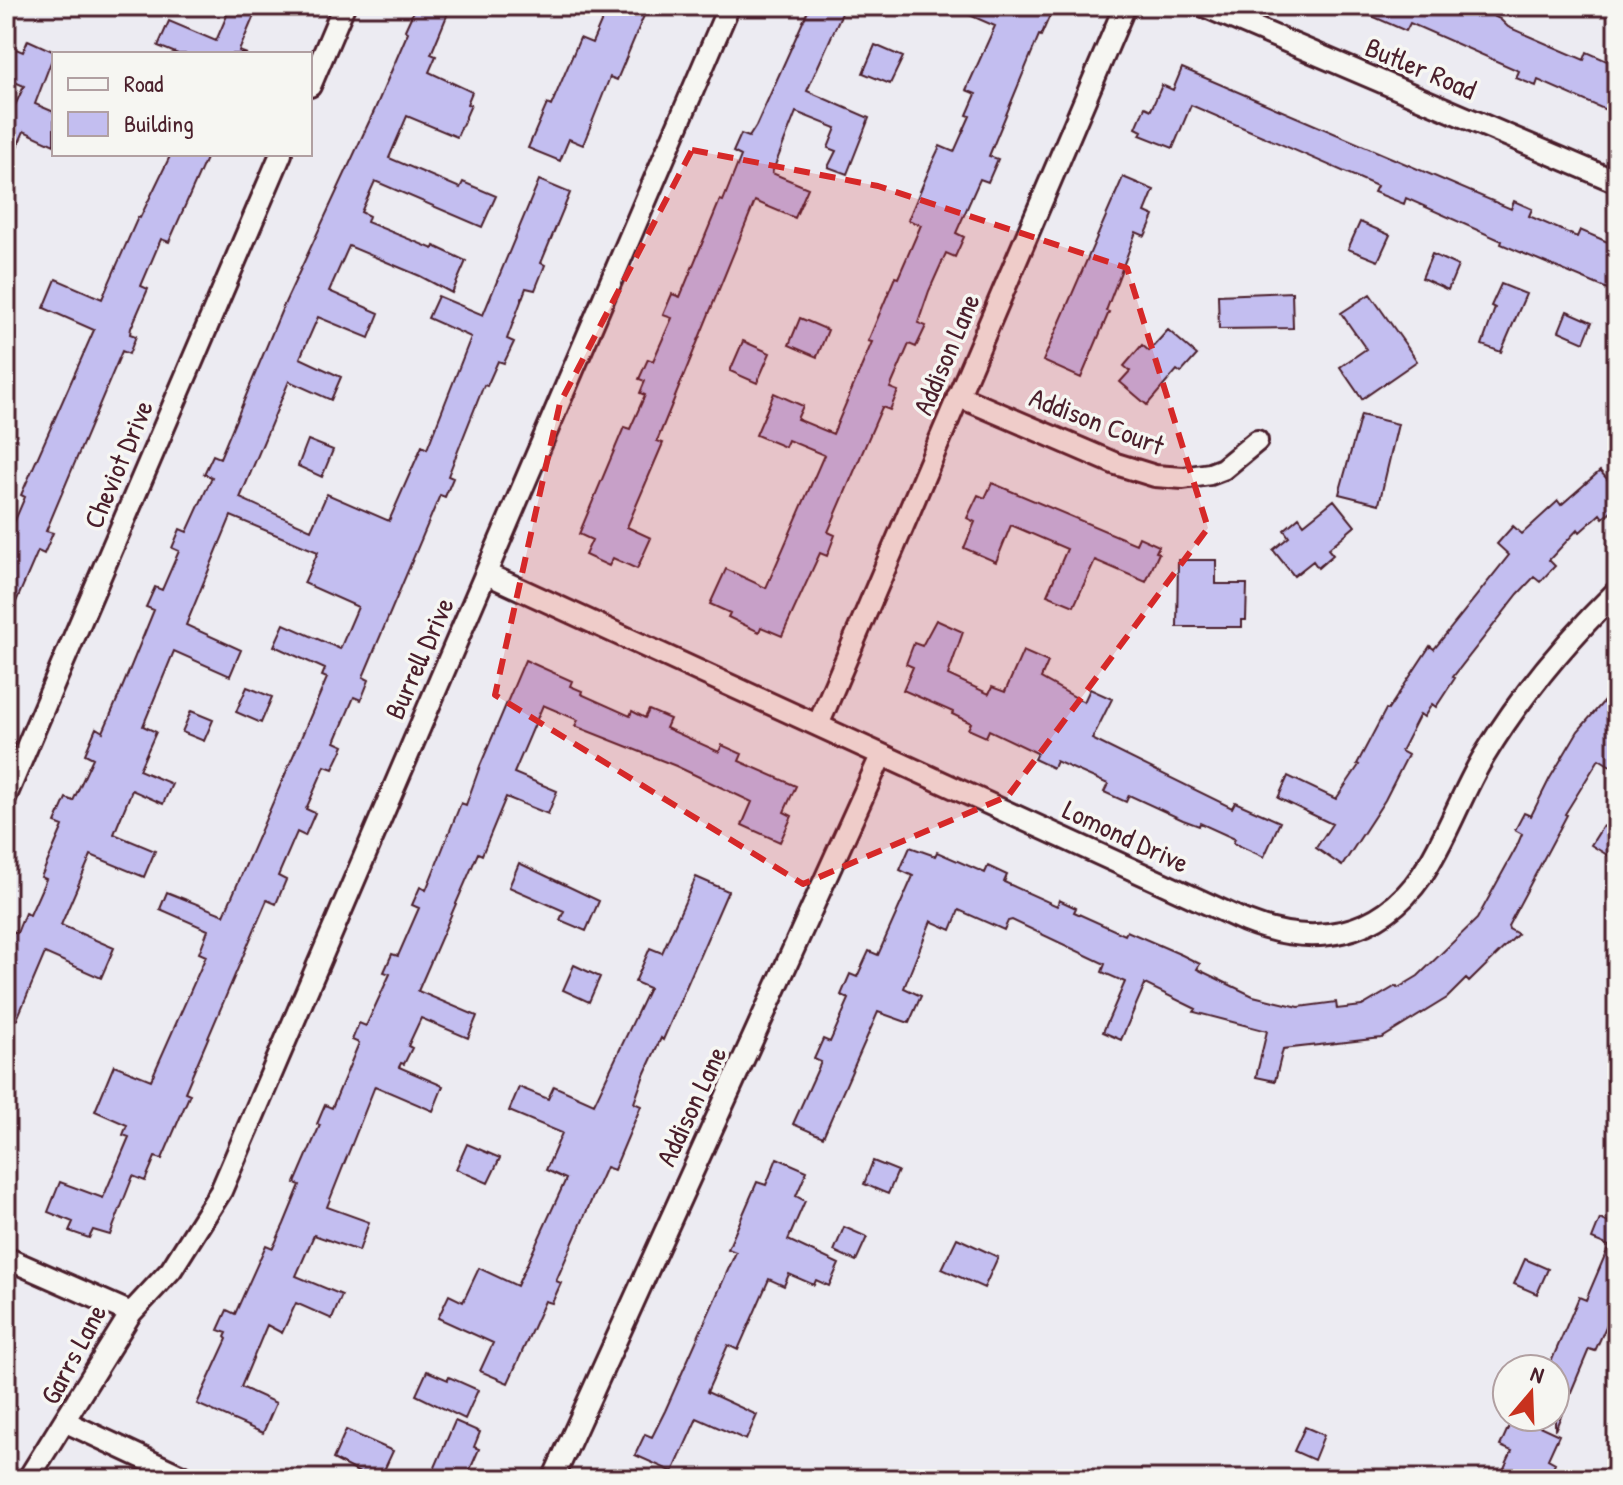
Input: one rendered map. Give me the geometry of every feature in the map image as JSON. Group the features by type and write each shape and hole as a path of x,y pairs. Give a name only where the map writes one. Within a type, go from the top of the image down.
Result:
{"street":[{"path":"312,81 344,6"},
{"name":"Burrell Drive","path":"131,1313 171,1270 221,1191 729,6"},
{"name":"Addison Lane","path":"818,725 1125,6"},
{"name":"Butler Road","path":"1204,6 1617,182"},
{"name":"Cheviot Drive","path":"6,796 280,156"},
{"name":"Addison Court","path":"958,396 1116,464 1155,476 1183,478 1210,474 1223,469 1257,441"},
{"name":"Lomond Drive","path":"487,574 1271,931 1294,936 1339,933 1380,916 1406,894 1421,875 1484,757 1525,694 1581,627 1617,591"},
{"name":"Addison Lane","path":"553,1479 881,756"},
{"name":"Garrs Lane","path":"6,1258 131,1313 64,1421 188,1479"},
{"path":"28,1479 64,1421"}],"highlighted area":[{"path":"692,150 878,186 1127,268 1208,528 1008,796 803,884 495,695 560,403"}],"building":[{"path":"231,6 258,6 239,51 242,52 173,52 158,46 169,21 216,41"},
{"path":"416,6 451,6 431,54 436,56 429,72 472,92 467,104 471,105 457,137 407,116 389,158 460,188 463,182 496,196 482,227 375,181 361,212 369,216 367,222 466,261 452,293 349,246 329,291 379,313 369,338 318,317 300,358 341,377 331,400 289,381 240,498 311,530 327,494 389,521 422,446 427,449 471,337 428,318 438,296 483,315 539,180 570,193 541,263 545,265 535,290 526,288 507,339 514,342 504,363 498,361 487,386 484,385 448,476 453,478 445,497 440,495 363,677 369,680 361,700 354,697 335,742 344,746 333,769 325,766 306,809 315,813 305,836 297,832 278,876 286,880 276,904 267,900 185,1092 190,1094 162,1159 155,1157 145,1181 133,1176 110,1235 93,1230 89,1238 69,1231 73,1222 48,1212 60,1182 103,1198 129,1137 123,1135 127,1125 95,1111 114,1065 151,1080 206,956 199,953 208,930 160,909 167,892 224,915 327,678 322,676 325,669 274,646 284,624 340,649 358,607 304,583 318,552 231,516 186,625 241,650 230,676 174,651 143,726 156,732 139,770 172,784 163,804 132,790 114,834 155,851 144,877 91,855 61,925 114,948 101,978 45,953 6,1045 6,929 17,933 25,913 30,915 46,879 41,877 63,826 55,823 66,798 73,801 93,758 85,754 96,728 103,732 120,693 154,610 146,607 155,587 162,590 179,551 172,548 180,529 187,532 212,477 204,474 213,455 220,458 283,307 375,109"},
{"path":"608,6 648,6 617,80 610,77 583,145 569,139 560,161 528,148 547,104 551,106 580,38 592,43"},
{"path":"810,6 845,6 807,91 869,118 847,174 828,167 836,151 828,148 836,128 796,112 772,173 808,188 795,218 755,201 657,441 663,443 627,527 651,538 637,569 613,558 609,566 585,555 592,540 579,534 624,427 630,429 645,395 640,393 645,381 639,379 648,359 653,361 672,318 663,315 672,294 680,297 720,200 723,201 741,156 733,152 741,134 749,137 756,126"},
{"path":"949,6 1054,6 989,156 998,159 988,182 980,179 956,233 964,237 955,257 946,253 918,323 926,326 916,347 909,344 890,388 898,391 890,410 882,407 828,532 835,535 827,556 820,553 782,636 761,627 759,632 710,604 726,569 766,588 824,455 788,440 785,447 756,435 774,393 803,406 797,419 833,434 872,342 868,341 921,225 908,220 932,163 940,146 954,152 970,116 967,115 976,94 966,90 995,26"},
{"path":"1349,6 1490,6 1487,13 1508,27 1584,60 1587,52 1614,64 1610,74 1617,77 1617,112 1538,80 1536,86 1516,78 1519,71 1410,23 1406,31"},
{"path":"28,40 55,52 52,52 35,104 52,111 52,144 24,131 6,172 6,125 24,86 10,80 15,68 9,65 16,49 23,52"},
{"path":"875,45 903,57 890,84 863,73"},
{"path":"1182,68 1511,209 1514,201 1532,209 1529,216 1577,237 1580,230 1617,246 1617,293 1501,244 1502,241 1406,198 1404,204 1374,192 1377,186 1191,105 1173,148 1140,135 1142,131 1136,128 1145,107 1151,110 1162,85 1173,90"},
{"path":"170,156 207,156 169,242 161,239 141,286 148,289 131,328 130,334 136,336 129,354 122,351 46,531 53,533 44,554 38,551 6,625 6,541 25,497 21,495 94,330 44,308 56,279 102,299"},
{"path":"1123,177 1154,190 1145,212 1154,216 1145,236 1136,232 1106,311 1109,312 1081,378 1043,361"},
{"path":"1360,222 1390,235 1378,261 1348,249"},
{"path":"1432,254 1458,266 1448,290 1422,278"},
{"path":"1501,284 1526,294 1501,352 1482,345 1495,308 1491,306"},
{"path":"1292,292 1293,328 1219,329 1218,295"},
{"path":"1370,294 1417,361 1362,399 1340,367 1366,349 1341,313"},
{"path":"1567,311 1592,322 1584,342 1559,331"},
{"path":"800,318 828,330 817,357 789,345"},
{"path":"1168,330 1197,355 1181,373 1177,370 1147,405 1120,382 1130,371 1124,366 1142,345 1149,351"},
{"path":"743,341 770,353 757,383 730,371"},
{"path":"1361,415 1398,424 1379,504 1339,494"},
{"path":"308,440 333,450 322,477 298,466"},
{"path":"1600,471 1617,490 1617,506 1603,518 1600,514 1580,532 1578,529 1549,560 1555,566 1540,582 1534,577 1518,594 1453,677 1436,707 1432,704 1424,717 1420,714 1401,751 1408,755 1385,800 1342,866 1316,848 1332,824 1278,798 1288,776 1336,799 1359,765 1386,709 1430,646 1434,649 1509,555 1497,544 1513,526 1522,534 1558,501 1561,505"},
{"path":"992,483 1136,544 1139,537 1159,546 1146,582 1095,560 1074,606 1047,595 1067,549 1011,525 996,562 964,548 975,522 967,518 978,495 985,498"},
{"path":"1334,500 1355,526 1328,549 1333,555 1318,568 1313,561 1294,576 1273,550 1289,537 1284,530 1299,517 1304,524"},
{"path":"1178,560 1216,560 1216,584 1247,584 1246,620 1242,620 1242,627 1177,627"},
{"path":"936,620 963,632 948,675 989,694 992,687 1005,692 1023,651 1048,662 1041,678 1084,702 1090,689 1112,699 1092,739 1232,808 1235,802 1280,822 1264,857 1200,823 1199,826 1183,820 1129,795 1126,802 1104,792 1108,784 1056,761 1053,768 1034,759 1037,753 989,730 986,737 968,729 971,723 953,712 903,690 913,667 906,664 914,643 922,646"},
{"path":"525,660 572,681 570,686 582,691 581,694 630,716 632,711 645,718 649,710 670,719 666,728 719,752 722,745 742,754 739,761 796,786 784,812 792,816 780,842 742,825 752,802 676,766 575,726 578,720 543,705 514,773 557,791 548,814 506,797 418,991 477,1016 468,1038 421,1018 408,1046 412,1048 404,1064 401,1063 399,1067 443,1086 433,1111 375,1086 327,1207 369,1222 359,1251 314,1235 296,1276 342,1295 332,1319 296,1303 282,1333 267,1325 241,1387 276,1403 263,1433 197,1404 227,1339 227,1333 218,1330 227,1310 235,1314 266,1245 273,1248 284,1224 300,1185 295,1183 320,1125 317,1124 325,1105 332,1108 359,1043 352,1040 359,1023 366,1026 390,974 384,972 392,954 398,956 419,908 412,905 420,887 426,890 461,803 466,805"},
{"path":"1617,686 1617,770 1599,759 1565,814 1508,926 1518,934 1469,982 1466,979 1447,998 1382,1038 1283,1049 1275,1081 1256,1077 1267,1031 1194,1012 1196,1009 1145,984 1121,1040 1103,1032 1125,982 1102,972 1105,964 1012,920 1008,921 1004,930 959,910 951,930 931,921 904,988 921,996 909,1023 878,1012 823,1137 793,1124 821,1062 814,1059 823,1039 830,1042 849,999 841,995 850,974 857,977 869,951 878,955 913,876 900,870 910,847 935,856 937,852 985,873 988,866 1007,875 1004,882 1057,906 1059,900 1076,908 1074,912 1125,935 1127,931 1182,955 1200,964 1197,969 1253,996 1299,1007 1336,1002 1337,1009 1362,1006 1418,976 1477,919 1516,848 1522,834 1515,830 1524,813 1531,816 1578,731"},
{"path":"247,687 272,697 261,723 236,712"},
{"path":"191,711 213,720 204,741 182,732"},
{"path":"1603,826 1617,835 1617,861 1591,845"},
{"path":"519,863 599,901 586,931 560,920 564,911 509,887"},
{"path":"696,877 728,891 663,1040 661,1038 644,1075 634,1103 641,1106 614,1170 606,1167 556,1281 561,1283 552,1303 545,1301 508,1383 480,1371 493,1343 438,1318 449,1295 463,1302 479,1268 517,1286 566,1179 546,1170 562,1133 509,1111 519,1087 548,1099 554,1086 594,1104 649,988 635,982 650,948 662,953"},
{"path":"574,965 600,977 589,1002 563,990"},
{"path":"467,1144 500,1158 488,1183 456,1169"},
{"path":"777,1158 807,1171 796,1196 805,1201 788,1240 839,1264 829,1286 816,1280 814,1285 789,1274 784,1286 769,1279 738,1350 728,1345 707,1392 757,1415 746,1440 697,1418 673,1472 635,1455 645,1434 652,1437 665,1411 736,1252 728,1249 757,1182 766,1185"},
{"path":"873,1161 898,1171 888,1194 864,1184"},
{"path":"1600,1219 1617,1226 1617,1302 1595,1351 1589,1349 1571,1392 1571,1353 1555,1353 1579,1297 1586,1300 1609,1246 1592,1239"},
{"path":"844,1227 867,1237 856,1261 834,1251"},
{"path":"957,1238 998,1257 984,1288 942,1269"},
{"path":"1525,1259 1548,1269 1537,1294 1514,1284"},
{"path":"427,1371 478,1390 465,1419 416,1395"},
{"path":"455,1421 480,1432 474,1447 479,1449 466,1479 430,1479"},
{"path":"1305,1427 1324,1435 1314,1460 1294,1451"},
{"path":"346,1430 393,1451 380,1479 371,1479 333,1459"},
{"path":"1506,1433 1559,1435 1548,1459 1555,1463 1548,1479 1499,1479 1512,1451 1500,1446"}]}
